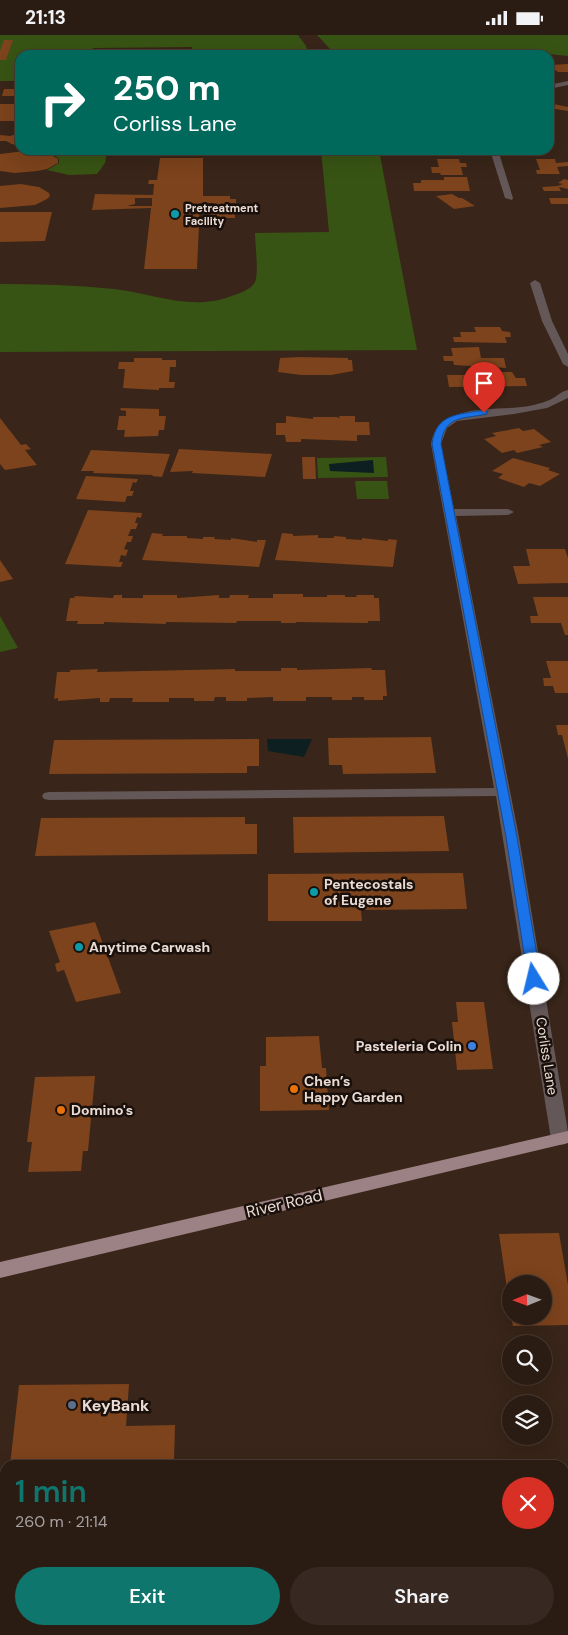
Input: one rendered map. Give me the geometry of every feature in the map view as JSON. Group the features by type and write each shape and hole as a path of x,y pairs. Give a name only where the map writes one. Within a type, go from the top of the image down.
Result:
{"main road":[{"name":"River Road","path":"0,1270 564,1138"}],"street":[{"path":"554,86 568,83"},
{"path":"496,155 509,198"},
{"path":"535,283 548,321 568,364"},
{"name":"Corliss Lane","path":"564,1138 503,792 436,444 438,432 444,423 454,418 534,408 549,404 568,393"},
{"path":"450,513 508,512"},
{"path":"49,796 503,792"}],"green space":[{"path":"0,35 298,35 307,50 192,50 192,47 15,50 15,81 0,81"},
{"path":"317,35 568,35 568,56 554,55 554,50 331,50"},
{"path":"54,155 106,155 105,163 97,174 69,175 47,170 59,163 59,159"},
{"path":"321,155 380,155 417,350 0,352 0,284 114,289 176,301 205,302 239,293 254,284 257,266 255,233 329,232"},
{"path":"386,457 388,477 318,478 317,458"},
{"path":"355,481 387,481 389,499 357,499"},
{"path":"0,616 18,648 0,652"}],"shaded area":[{"path":"373,460 374,473 330,471 329,464"},
{"path":"267,739 312,739 304,757 268,751"}],"building":[{"path":"4,40 13,40 6,60 0,60 0,51"},
{"path":"568,64 568,72 558,72 554,69 554,65"},
{"path":"4,89 15,89 15,96 2,96"},
{"path":"0,104 15,104 15,121 0,121"},
{"path":"554,104 568,107 568,111 554,109"},
{"path":"15,134 15,145 0,141 0,135"},
{"path":"15,152 15,155 51,155 58,159 58,163 47,169 37,171 15,173 0,171 0,154"},
{"name":"Pretreatment Facility","path":"160,158 203,158 203,196 230,196 230,199 236,199 236,203 229,203 229,211 235,211 235,218 218,218 217,224 207,224 207,211 214,211 214,203 200,203 197,269 144,269 151,208 92,210 95,194 153,195 154,184 148,184 149,180 157,180","holes":["135,198 152,198 152,206 127,206 135,204"]},
{"path":"437,159 459,159 460,163 466,163 467,167 461,167 463,175 432,173 431,167 439,167"},
{"path":"536,159 555,159 556,163 568,162 568,166 557,167 560,174 537,174 536,170 540,170"},
{"path":"444,177 467,177 470,191 414,191 413,183 421,183 421,180 444,180"},
{"path":"564,179 568,180 568,189 559,187 561,191 544,191 542,187 558,186 563,184 558,183"},
{"path":"21,184 39,187 49,193 50,196 35,205 0,208 0,186"},
{"path":"452,194 475,206 454,209 436,196"},
{"path":"549,198 568,198 568,204 551,204"},
{"path":"0,212 52,212 45,241 0,242"},
{"path":"474,327 500,327 502,331 510,332 511,337 505,337 507,343 454,342 453,337 461,337 460,332 476,332"},
{"path":"479,347 481,358 504,358 506,368 454,365 453,361 444,361 443,356 453,356 451,348"},
{"path":"134,358 176,360 176,367 170,367 169,382 175,382 174,388 159,388 159,390 123,388 125,369 118,369 119,362 134,362"},
{"path":"280,358 348,358 348,360 352,360 353,371 331,375 301,375 278,372"},
{"path":"494,372 512,372 516,378 525,378 527,386 449,387 447,375 495,375"},
{"path":"121,408 159,409 159,416 166,416 164,430 159,430 158,436 124,437 125,430 117,430 119,416 126,416 126,411 120,410"},
{"path":"286,416 313,419 313,417 340,418 339,416 355,416 355,422 369,422 370,435 357,435 357,441 301,439 301,442 286,442 285,435 276,435 276,423 286,423"},
{"path":"0,418 21,445 26,444 31,449 25,450 37,465 5,470 0,464"},
{"path":"519,428 523,431 534,429 551,442 539,445 543,447 517,453 514,450 502,453 484,439 496,436 492,433"},
{"path":"179,449 272,454 265,477 192,473 193,471 170,472"},
{"path":"91,450 170,454 162,477 81,471"},
{"path":"302,457 315,457 316,479 303,479"},
{"path":"513,458 550,468 548,470 560,474 540,486 529,483 524,487 498,478 503,474 492,471"},
{"path":"86,476 138,479 136,483 133,482 130,491 134,491 132,496 127,496 125,502 76,499"},
{"path":"88,510 142,513 141,518 137,517 136,529 131,529 128,536 133,536 131,542 127,542 124,549 128,550 126,556 121,555 119,562 123,562 121,567 65,564"},
{"path":"152,533 163,534 162,536 187,536 187,538 203,539 203,537 215,537 214,539 231,540 231,538 257,542 257,540 266,540 259,567 142,560"},
{"path":"282,533 293,534 293,536 318,535 318,538 334,538 334,536 346,537 346,539 397,540 393,567 275,560"},
{"path":"526,549 565,549 568,558 568,583 518,584 513,566 530,566"},
{"path":"0,560 13,579 0,582"},
{"path":"273,594 303,594 303,597 345,595 345,597 357,597 356,595 374,595 374,598 379,598 380,621 368,621 368,623 237,621 236,623 166,622 166,624 104,622 104,624 77,624 78,621 66,621 70,598 75,596 113,598 114,595 122,595 122,598 143,598 143,595 177,595 177,598 219,595 219,598 229,598 230,595 249,595 248,598 273,598"},
{"path":"533,597 568,597 568,635 565,635 561,623 531,623 530,616 538,616"},
{"path":"546,661 568,661 568,693 555,693 553,686 544,686 543,678 551,678"},
{"path":"281,668 297,668 297,670 371,668 372,670 385,670 387,696 383,696 383,700 364,700 364,697 352,697 352,700 332,700 332,697 306,697 306,701 273,701 273,697 247,698 247,701 226,701 226,697 215,697 214,701 194,701 194,698 169,698 169,702 132,702 133,698 110,698 109,702 100,702 100,698 58,701 58,698 54,699 57,672 70,672 70,670 98,669 97,672 235,669 235,671 281,671"},
{"path":"556,725 568,725 568,759 562,735 558,735"},
{"path":"431,737 436,773 343,774 342,765 329,765 328,738"},
{"path":"259,739 259,766 247,766 247,773 49,774 54,740"},
{"path":"444,816 449,851 294,853 293,817"},
{"path":"245,817 245,824 257,824 257,854 35,856 41,818"},
{"path":"463,873 467,909 361,910 362,921 268,921 268,874"},
{"name":"Anytime Carwash","path":"95,922 121,993 76,1002 64,970 57,972 55,964 60,962 49,931"},
{"name":"Pasteleria Colin","path":"456,1002 484,1002 493,1069 457,1070 452,1022 458,1022"},
{"name":"Chen’s Happy Garden","path":"319,1036 322,1068 326,1068 329,1110 260,1111 260,1066 266,1066 266,1037"},
{"name":"Domino's","path":"95,1076 88,1151 83,1151 81,1171 28,1172 32,1142 27,1142 35,1077"},
{"path":"559,1233 568,1285 568,1325 513,1326 552,1325 552,1275 505,1275 499,1234"},
{"name":"KeyBank","path":"129,1384 126,1426 175,1425 174,1460 11,1460 19,1385"}],"place":[{"name":"Pretreatment Facility","path":"175,214"},
{"name":"Pentecostals of Eugene","path":"314,892"},
{"name":"Anytime Carwash","path":"79,947"},
{"name":"Pasteleria Colin","path":"472,1046"},
{"name":"Chen’s Happy Garden","path":"294,1089"},
{"name":"Domino's","path":"61,1110"},
{"name":"KeyBank","path":"72,1405"}],"route":[{"path":"484,413 454,418 444,423 438,432 436,444 511,837 534,979"}]}
